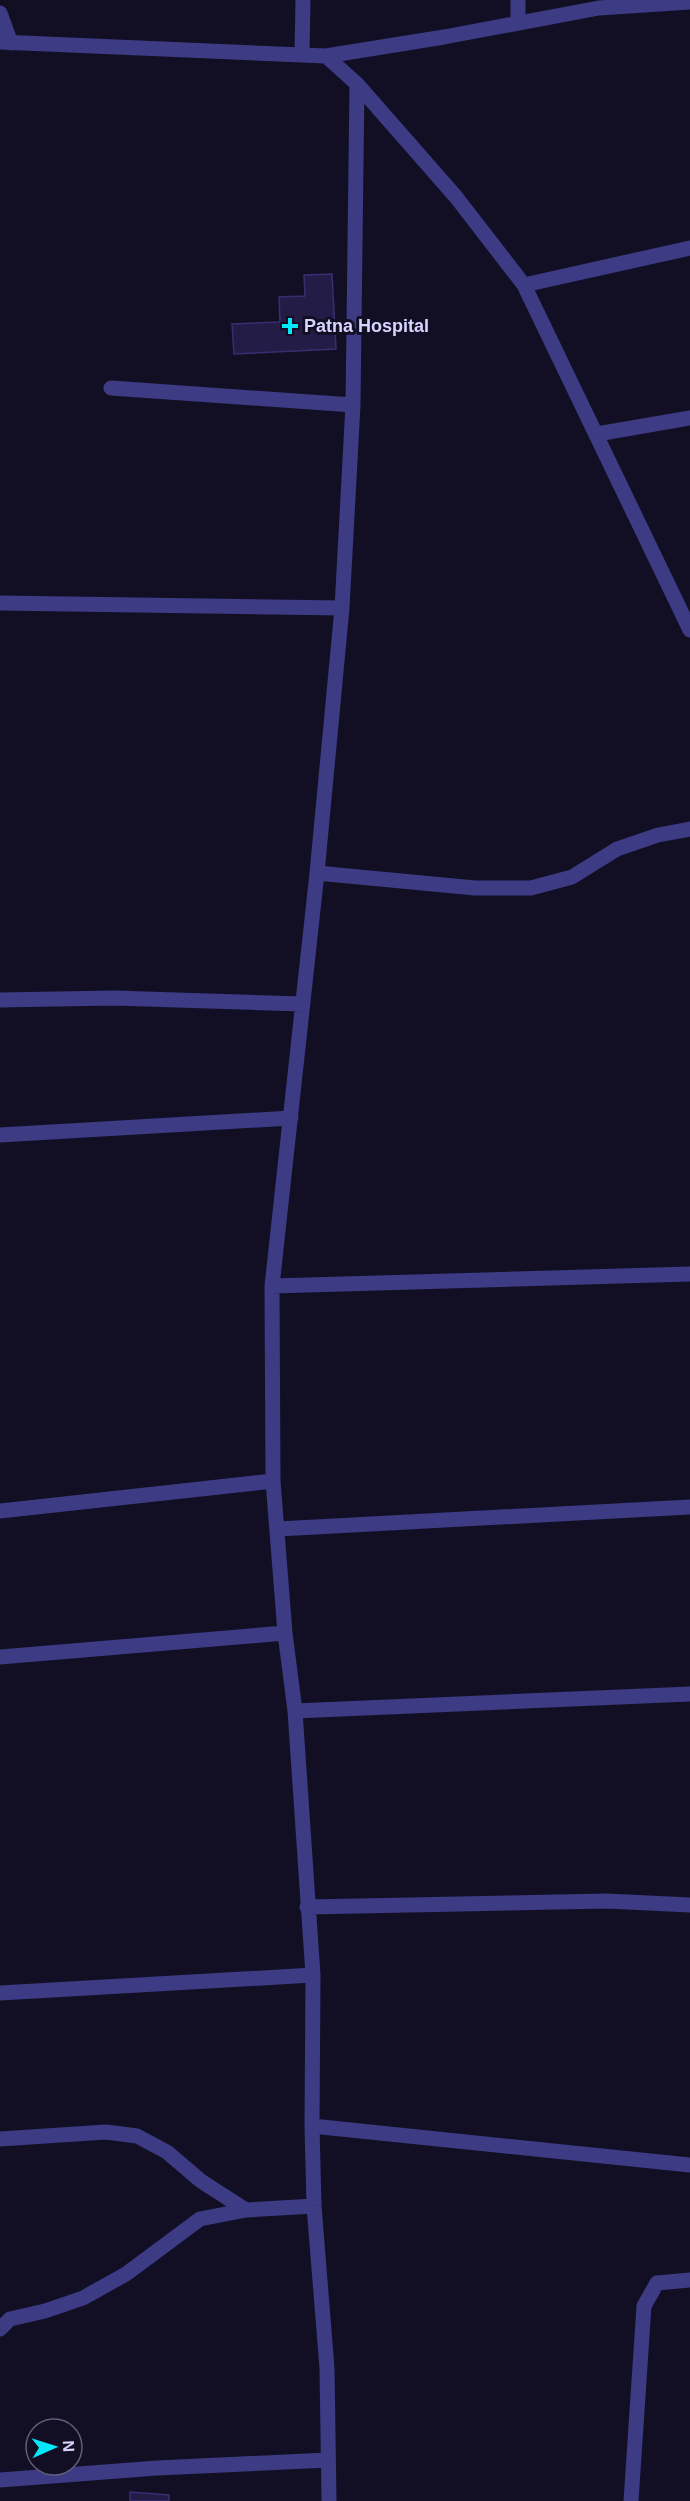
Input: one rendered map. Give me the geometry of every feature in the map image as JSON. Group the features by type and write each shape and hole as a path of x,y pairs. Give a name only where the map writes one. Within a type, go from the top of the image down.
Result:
{"street":[{"path":"302,53 303,0"},
{"path":"518,0 518,22"},
{"path":"0,13 5,43 302,53 326,56 599,8 690,2"},
{"path":"326,56 357,84 456,197 524,285 689,624"},
{"path":"329,2501 327,2368 314,2206 313,1975 295,1711 285,1633 273,1481 272,1286 317,873 342,608 353,405 357,84"},
{"path":"524,285 690,248"},
{"path":"111,388 353,405"},
{"path":"597,434 690,418"},
{"path":"0,603 342,608"},
{"path":"317,873 475,888 531,888 572,877 617,849 690,829"},
{"path":"0,1000 114,998 302,1004"},
{"path":"0,1135 291,1118"},
{"path":"272,1286 690,1274"},
{"path":"0,1511 273,1481"},
{"path":"278,1529 690,1507"},
{"path":"0,1657 285,1633"},
{"path":"295,1711 690,1694"},
{"path":"307,1907 607,1900 690,1905"},
{"path":"0,1993 313,1975"},
{"path":"312,2126 690,2165"},
{"path":"0,2139 106,2132 137,2136 167,2152 201,2181 246,2210"},
{"path":"0,2329 10,2319 45,2312 83,2298 126,2274 200,2219 246,2210 314,2206"},
{"path":"631,2501 644,2306 657,2283 690,2280"},
{"path":"0,2480 157,2468 328,2460"}],"building":[{"path":"332,274 336,349 234,354 232,324 280,322 279,297 305,296 304,275"},
{"path":"130,2492 169,2495 169,2501 130,2501"}],"place":[{"name":"Patna Hospital","path":"290,326"}]}
